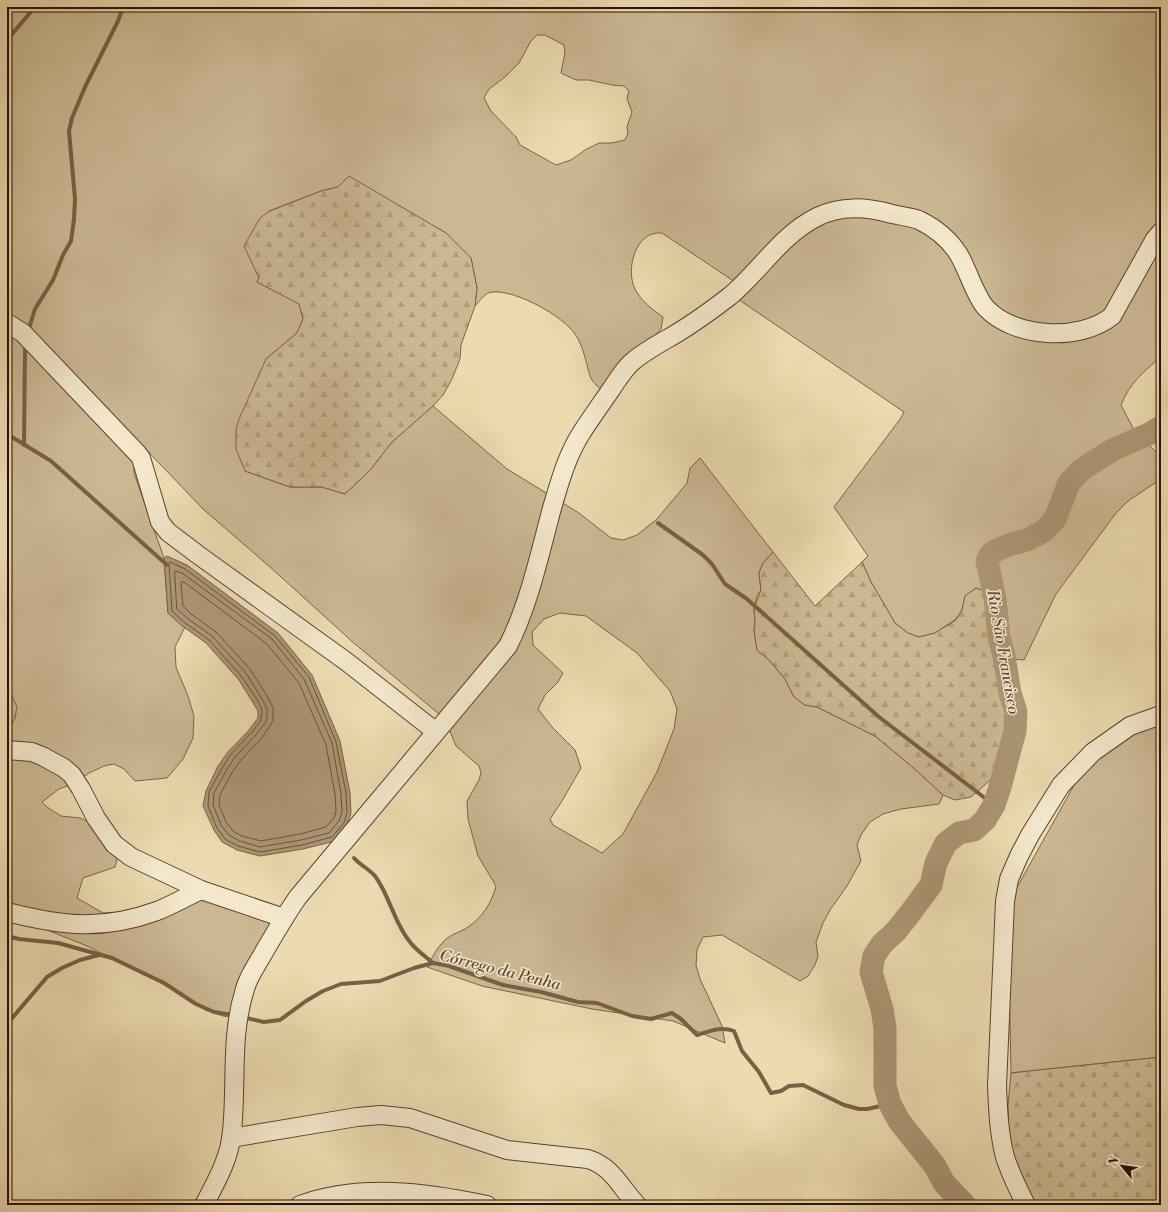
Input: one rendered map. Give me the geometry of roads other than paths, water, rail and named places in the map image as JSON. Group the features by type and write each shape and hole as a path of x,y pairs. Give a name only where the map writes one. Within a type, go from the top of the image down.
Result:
{"street":[{"path":"204,1205 226,1158 231,1138 238,1018 245,989 250,976 276,930 298,897 508,646 522,616 570,453 622,373 631,363 642,354 700,318 732,294 790,235 803,224 836,210 856,208 876,210 917,220 934,229 949,241 959,255 983,305 992,314 1005,323 1023,329 1044,333 1082,330 1105,321 1112,316 1155,239 1161,232"},
{"path":"7,322 23,333 141,458 160,522 168,532 347,662 436,731"},
{"path":"1026,1205 1005,1157 1000,1132 998,1107 997,1086 1005,901 1009,879 1030,835 1061,785 1093,752 1130,726 1161,715"},
{"path":"7,750 32,752 64,768 72,775 96,818 114,844 131,858 201,890 284,918"},
{"path":"7,912 38,920 85,925 115,923 157,910 201,890"},
{"path":"231,1138 364,1116 381,1115 410,1118 507,1150 596,1161 611,1172 637,1205"},
{"path":"300,1205 338,1195 367,1192 452,1197 487,1205"}],"water":[{"path":"167,556 187,565 278,633 312,675 340,741 350,793 351,813 347,825 335,841 303,849 260,856 237,850 222,842 214,830 203,806 206,791 218,766 228,752 258,718 258,711 239,680 206,643 181,625 168,613 164,558"}],"waterway":[{"path":"7,40 35,7"},
{"path":"29,328 35,309 53,280 63,255 71,241 75,199 69,131 72,118 85,87 118,21 123,7"},
{"path":"24,445 25,348"},
{"name":"Rio São Francisco","path":"965,1205 944,1183 935,1166 899,1121 890,1104 885,1086 885,1028 882,1009 871,972 874,956 882,944 896,931 931,885 936,863 946,843 959,833 974,830 985,820 994,805 1000,787 1015,731 1016,712 1010,693 1004,656 999,637 995,599 987,561 990,555 995,551 1027,540 1044,531 1055,519 1069,483 1081,470 1114,449 1149,434 1161,427"},
{"path":"7,434 51,461 167,565"},
{"path":"658,523 703,555 712,564 725,584 747,599 879,717 994,805"},
{"path":"354,858 375,876 385,892 405,935 415,948 433,963"},
{"name":"Córrego da Penha","path":"7,936 19,939 58,943 112,958 164,983 196,1004 214,1012 234,1015"},
{"name":"Córrego da Penha","path":"7,1024 47,977 80,960 99,955"},
{"name":"Córrego da Penha","path":"242,1017 264,1022 280,1020 306,1001 323,991 341,984 380,981 414,968 433,963 449,966 503,985 541,992 578,1002 597,1003 632,1016 651,1019 672,1013 681,1019 697,1035 720,1029 734,1031 742,1051 759,1072 771,1093 781,1091 789,1086 803,1085 844,1105 859,1109 867,1109 890,1104"}]}
